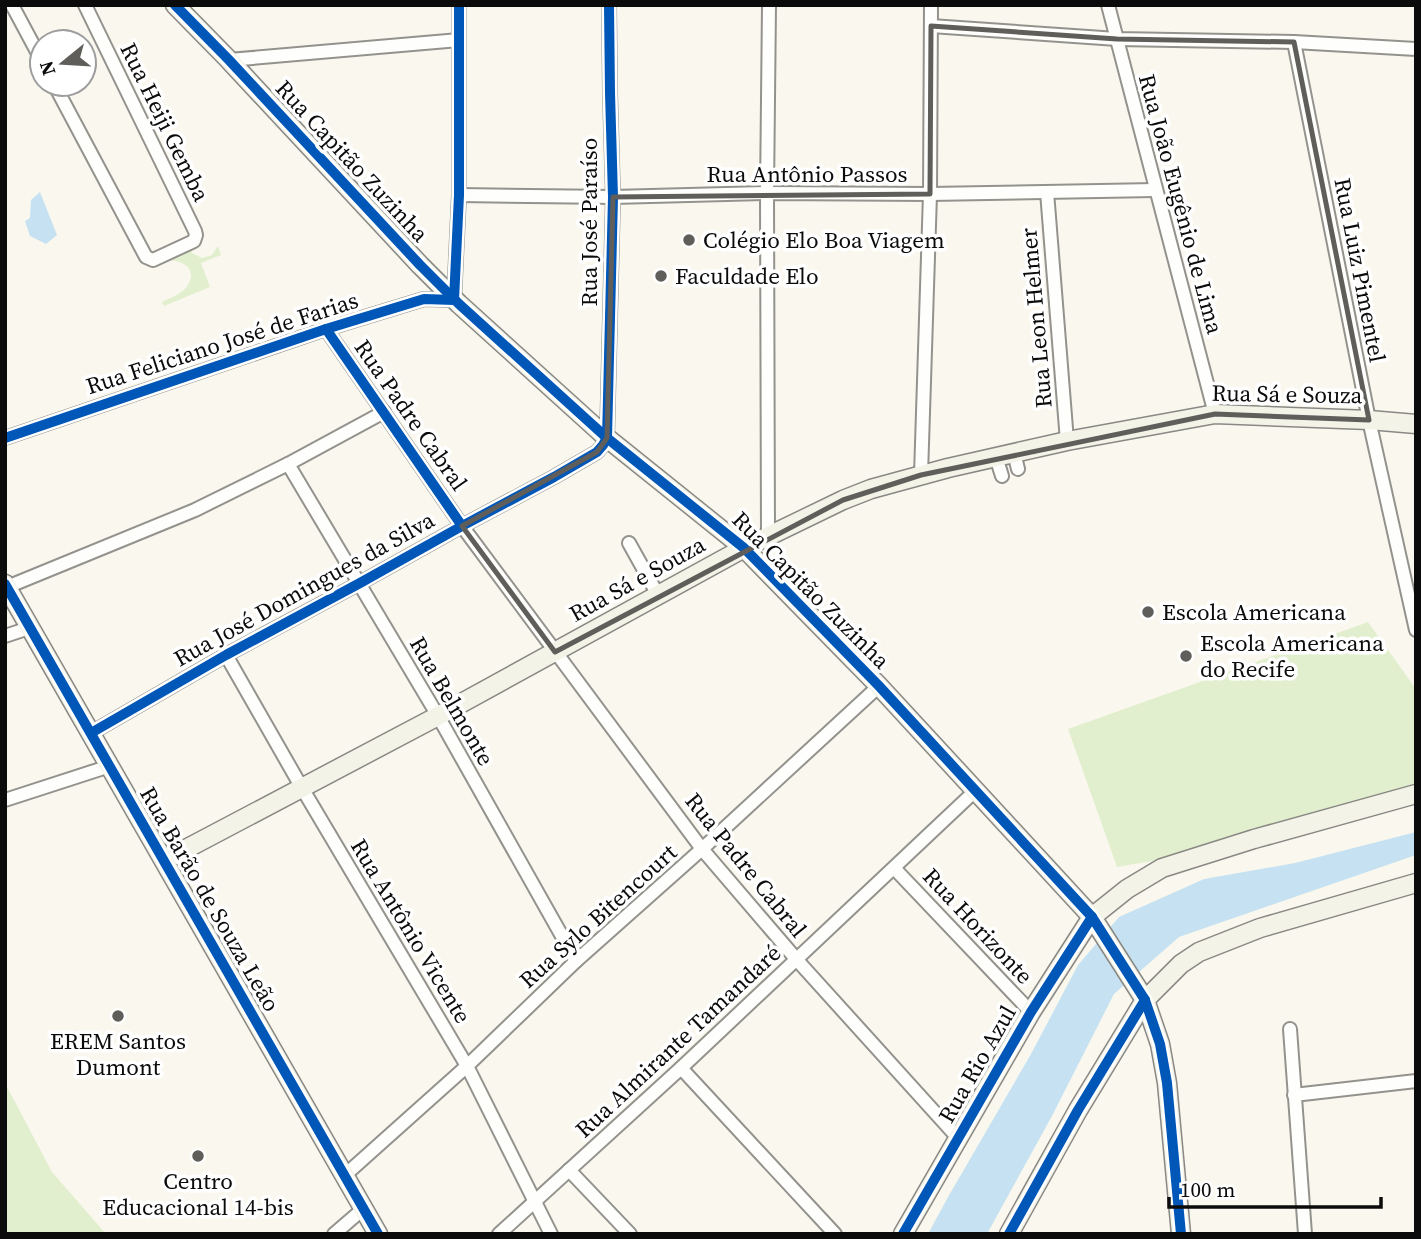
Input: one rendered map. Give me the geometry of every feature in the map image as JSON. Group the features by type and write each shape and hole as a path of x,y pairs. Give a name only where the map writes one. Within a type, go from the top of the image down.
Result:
{"main road":[{"name":"Rua Capitão Zuzinha","path":"175,5 454,300 607,438 744,548 879,686 1096,923 1141,995 1160,1044 1167,1083 1181,1234"},
{"name":"Rua Sá e Souza","path":"165,860 438,716 744,548 871,489 996,457 1016,461 1067,441 1215,414 1416,424"},
{"name":"Rua Barão de Souza Leão","path":"6,586 378,1234"},
{"path":"1096,923 1127,889 1162,868 1254,839 1416,794"},
{"path":"1009,1234 1141,995 1199,952 1260,928 1416,884"},
{"name":"Rua Rio Azul","path":"903,1234 1031,1013 1096,923"}],"street":[{"path":"12,5 28,35"},
{"name":"Rua Heiji Gemba","path":"85,5 96,28"},
{"path":"454,300 459,195 459,5"},
{"name":"Rua José Paraíso","path":"607,438 613,197 609,5"},
{"path":"768,537 769,5"},
{"path":"921,475 930,194 931,5"},
{"name":"Rua João Eugênio de Lima","path":"1108,5 1215,414"},
{"path":"931,26 1117,39 1294,42 1416,49"},
{"name":"Rua Heiji Gemba","path":"61,98 146,257 153,260 194,241 195,231 98,32"},
{"path":"229,60 460,40"},
{"name":"Rua Luiz Pimentel","path":"1294,42 1368,420 1416,630"},
{"name":"Rua Antônio Passos","path":"459,195 613,197 1155,190"},
{"name":"Rua Leon Helmer","path":"1046,192 1067,441"},
{"name":"Rua Feliciano José de Farias","path":"5,438 326,329 424,299 454,300"},
{"name":"Rua Padre Cabral","path":"326,329 462,526 702,849 797,960 958,1138"},
{"path":"6,586 195,510 384,412"},
{"name":"Rua José Domingues da Silva","path":"91,733 226,654 554,477 597,452 607,438"},
{"path":"996,457 1002,476"},
{"name":"Rua Belmonte","path":"288,464 438,716 576,961"},
{"path":"629,543 658,595"},
{"path":"5,636 29,628"},
{"name":"Rua Antônio Vicente","path":"226,654 467,1066 551,1234"},
{"name":"Rua Sylo Bitencourt","path":"344,1176 879,686"},
{"path":"5,800 110,766"},
{"name":"Rua Almirante Tamandaré","path":"499,1234 681,1068 975,791"},
{"name":"Rua Horizonte","path":"894,868 1031,1013"},
{"path":"1290,1029 1305,1234"},
{"path":"681,1068 835,1234"},
{"path":"1294,1095 1416,1081"},
{"path":"569,1170 630,1234"},
{"path":"334,1234 363,1209"}],"highlighted area":[{"path":"931,26 1117,39 1294,42 1369,420 1215,414 921,475 843,500 555,652 462,526 597,452 607,438 613,197 930,194"}],"green space":[{"path":"190,246 192,253 202,258 212,255 218,246 221,255 201,263 210,287 164,306 162,302 180,293 187,286 191,273 184,264 154,257"},
{"path":"1368,622 1416,689 1416,801 1292,837 1117,867 1068,729"},
{"path":"5,1083 52,1172 106,1234 5,1234"}],"water":[{"path":"40,192 57,235 46,244 30,236 25,221 30,218 31,200"},
{"path":"1416,832 1416,855 1179,937 1114,994 1052,1116 987,1234 928,1234 1031,1054 1078,965 1119,917 1204,879 1295,863"}],"cycle path":[{"path":"175,5 459,304 607,438 744,548 879,686 1092,917 1145,1000 1160,1044 1167,1083 1181,1234"},
{"path":"5,438 326,329 424,299 454,300 459,195 459,5"},
{"path":"91,733 226,655 554,477 597,452 603,445 607,438 613,197 609,5"},
{"path":"326,329 462,526"},
{"path":"5,584 378,1234"},
{"path":"903,1234 1031,1012 1092,917"},
{"path":"1009,1234 1078,1110 1145,1000"}],"place":[{"name":"Colégio Elo Boa Viagem","path":"689,240"},
{"name":"Faculdade Elo","path":"661,276"},
{"name":"Escola Americana","path":"1148,612"},
{"name":"Escola Americana do Recife","path":"1186,656"},
{"name":"EREM Santos Dumont","path":"118,1016"},
{"name":"Centro Educacional 14-bis","path":"198,1156"}]}
